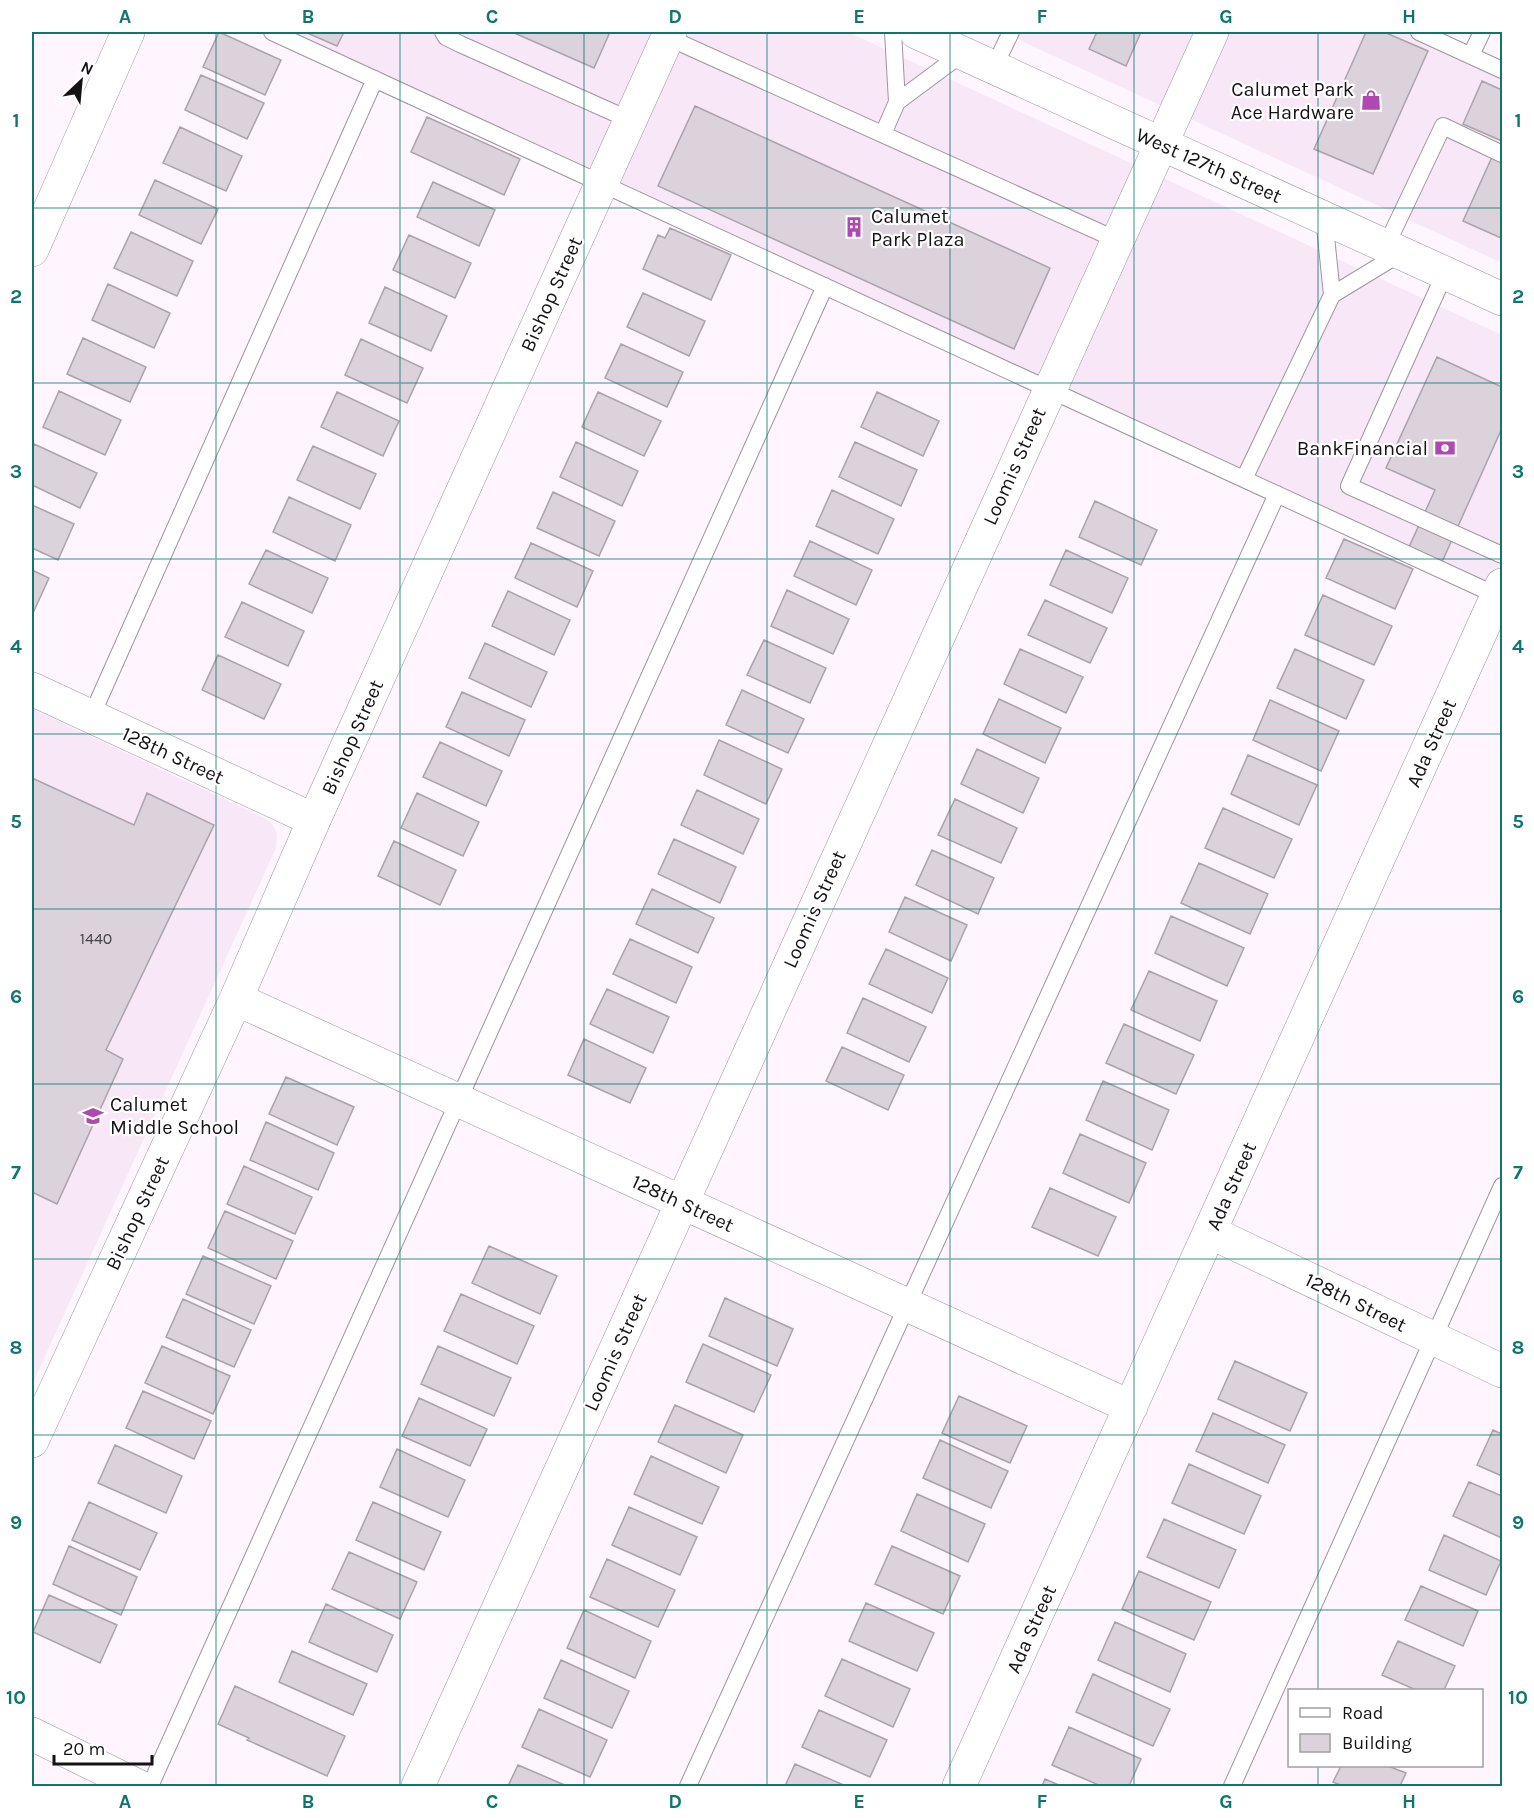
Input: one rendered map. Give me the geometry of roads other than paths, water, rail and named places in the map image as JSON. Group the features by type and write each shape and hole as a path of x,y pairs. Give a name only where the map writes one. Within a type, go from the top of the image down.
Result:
{"street":[{"path":"32,250 128,32"},
{"name":"West 127th Street","path":"916,32 1503,299"},
{"name":"Loomis Street","path":"418,1786 1212,32"},
{"name":"Bishop Street","path":"32,1441 236,999 314,820 668,34"},
{"name":"Ada Street","path":"959,1786 1500,590"},
{"name":"128th Street","path":"32,689 314,820"},
{"name":"128th Street","path":"236,999 1131,1407"},
{"name":"128th Street","path":"1210,1232 1503,1371"},
{"path":"32,1734 138,1786"}],"lane":[{"path":"272,32 1276,494 1500,590"},
{"path":"443,32 446,37 460,44 630,120"},
{"path":"883,134 897,102 893,32"},
{"path":"994,68 1011,32"},
{"path":"1419,32 1503,70"},
{"path":"1471,55 1482,32"},
{"path":"668,34 1117,240"},
{"path":"897,102 963,53"},
{"path":"91,717 375,79"},
{"path":"1244,479 1332,295 1394,249 1443,126 1503,154"},
{"path":"1324,217 1332,295"},
{"path":"1445,273 1348,486 1503,555"},
{"path":"150,1786 825,286"},
{"path":"688,1786 1276,494"},
{"path":"1232,1786 1503,1186"}],"place":[{"name":"Calumet Park Ace Hardware","path":"1371,100"},
{"name":"Calumet Park Plaza","path":"854,227"},
{"name":"BankFinancial","path":"1445,448"},
{"name":"Calumet Middle School","path":"93,1116"}]}
